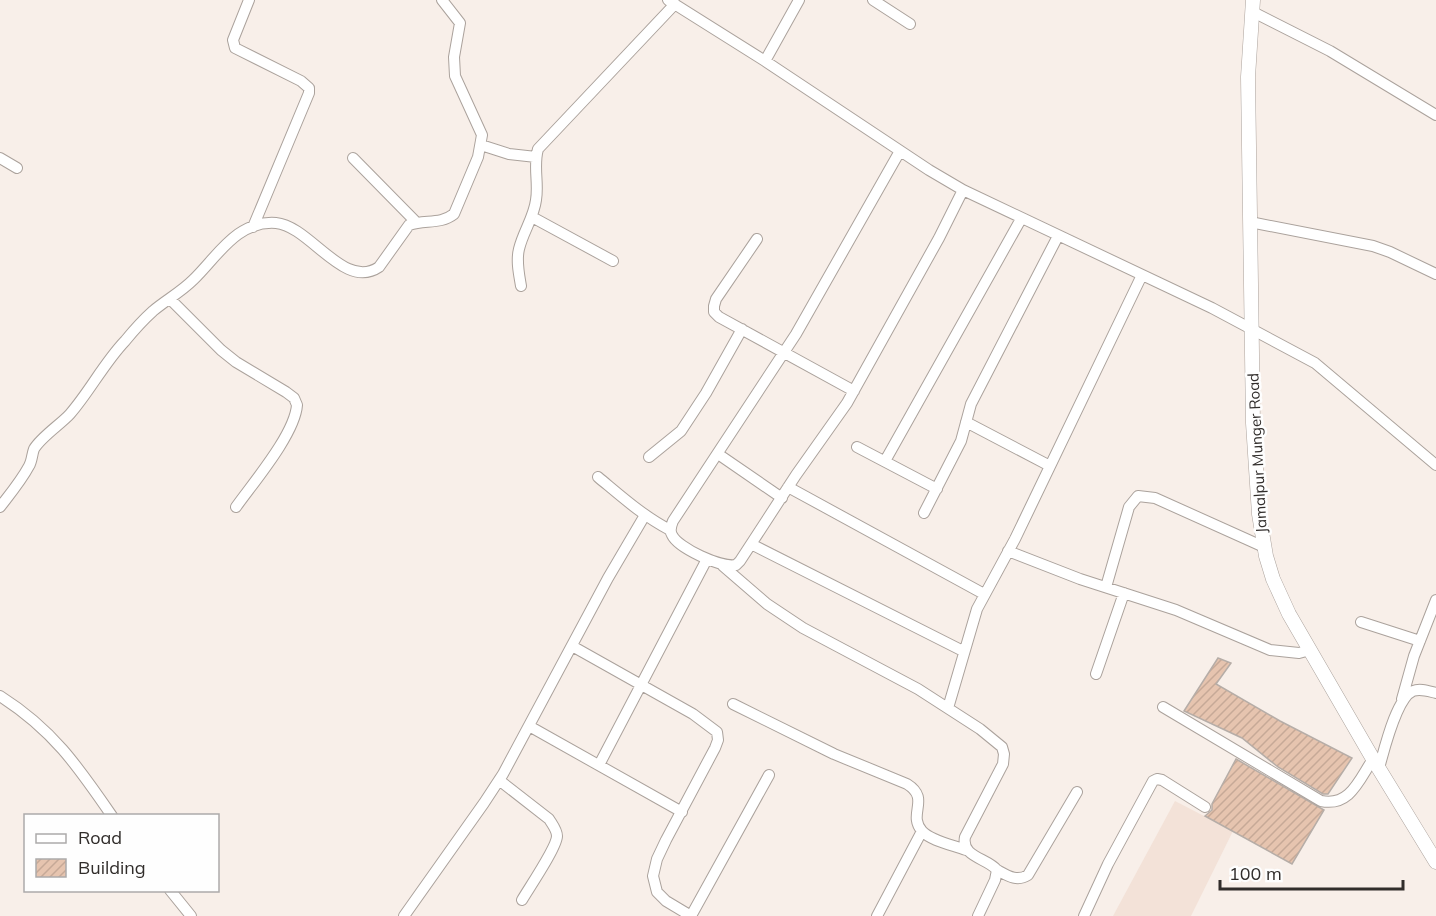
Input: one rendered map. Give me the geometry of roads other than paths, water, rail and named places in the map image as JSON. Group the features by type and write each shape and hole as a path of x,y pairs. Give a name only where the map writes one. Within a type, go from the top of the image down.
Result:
{"street":[{"path":"249,0 233,40 235,48 301,81 309,88 309,93 253,227"},
{"path":"0,507 29,467 34,449 71,413 123,343 146,317 191,282 228,242 243,231 266,224 284,225 305,237 341,265 365,273 372,272 379,267 404,231 416,222 439,221 448,219 454,214 467,187 482,145 482,135 455,76 454,57 460,23 442,0"},
{"path":"765,61 799,0"},
{"path":"873,0 910,24"},
{"path":"521,286 518,266 519,248 532,217 538,191 536,157 542,143 575,111 672,2 963,190 1142,275 1315,363 1436,465"},
{"path":"1252,5 1436,115"},
{"name":"Jamalpur Munger Road","path":"1252,5 1248,78 1253,423 1259,514 1264,547 1273,579 1289,614 1436,862"},
{"path":"482,145 509,154 536,157"},
{"path":"900,151 785,352 678,512 670,530 672,537 680,544 707,559 723,565 736,565 854,391 963,190"},
{"path":"0,158 17,168"},
{"path":"353,158 416,222"},
{"path":"532,217 613,261"},
{"path":"885,461 1021,219"},
{"path":"1250,222 1373,246 1436,274"},
{"path":"924,513 962,441 970,404 1058,236"},
{"path":"757,239 716,299 714,312 719,317 854,391"},
{"path":"948,708 977,609 1050,466 1142,275"},
{"path":"170,299 220,350 286,392 297,405 294,419 281,444 236,507"},
{"path":"649,457 681,431 742,329"},
{"path":"966,422 1050,466"},
{"path":"857,447 937,489"},
{"path":"717,454 782,498"},
{"path":"598,477 645,515 670,530"},
{"path":"788,487 984,594"},
{"path":"1106,587 1129,507 1138,496 1155,498 1264,547"},
{"path":"404,916 499,780 645,515"},
{"path":"751,544 963,651"},
{"path":"1008,551 1057,571 1176,610 1270,650 1299,653 1310,650"},
{"path":"598,765 707,559"},
{"path":"723,565 766,604 803,628 886,671 948,708 1002,747 1003,764 965,837 966,850"},
{"path":"1096,674 1124,593"},
{"path":"1162,707 1321,801 1331,803 1340,801 1348,796 1376,764 1401,703 1419,641 1436,600"},
{"path":"1361,622 1419,641"},
{"path":"572,646 701,719 717,732 718,740 715,748 657,859 653,876 657,892 666,901 691,916 769,775"},
{"path":"1401,703 1408,694 1415,690 1436,693"},
{"path":"0,696 24,711 52,735 85,776 111,814"},
{"path":"733,704 801,739 915,789 919,796 916,822 922,831 930,837 966,850 1016,879 1023,879 1028,875 1077,792"},
{"path":"529,726 682,812"},
{"path":"499,780 549,819 557,837 553,848 522,900"},
{"path":"1084,916 1112,856 1153,781 1162,780 1205,807"},
{"path":"877,916 922,831"},
{"path":"978,916 995,880 997,870"},
{"path":"171,892 192,916"}]}
